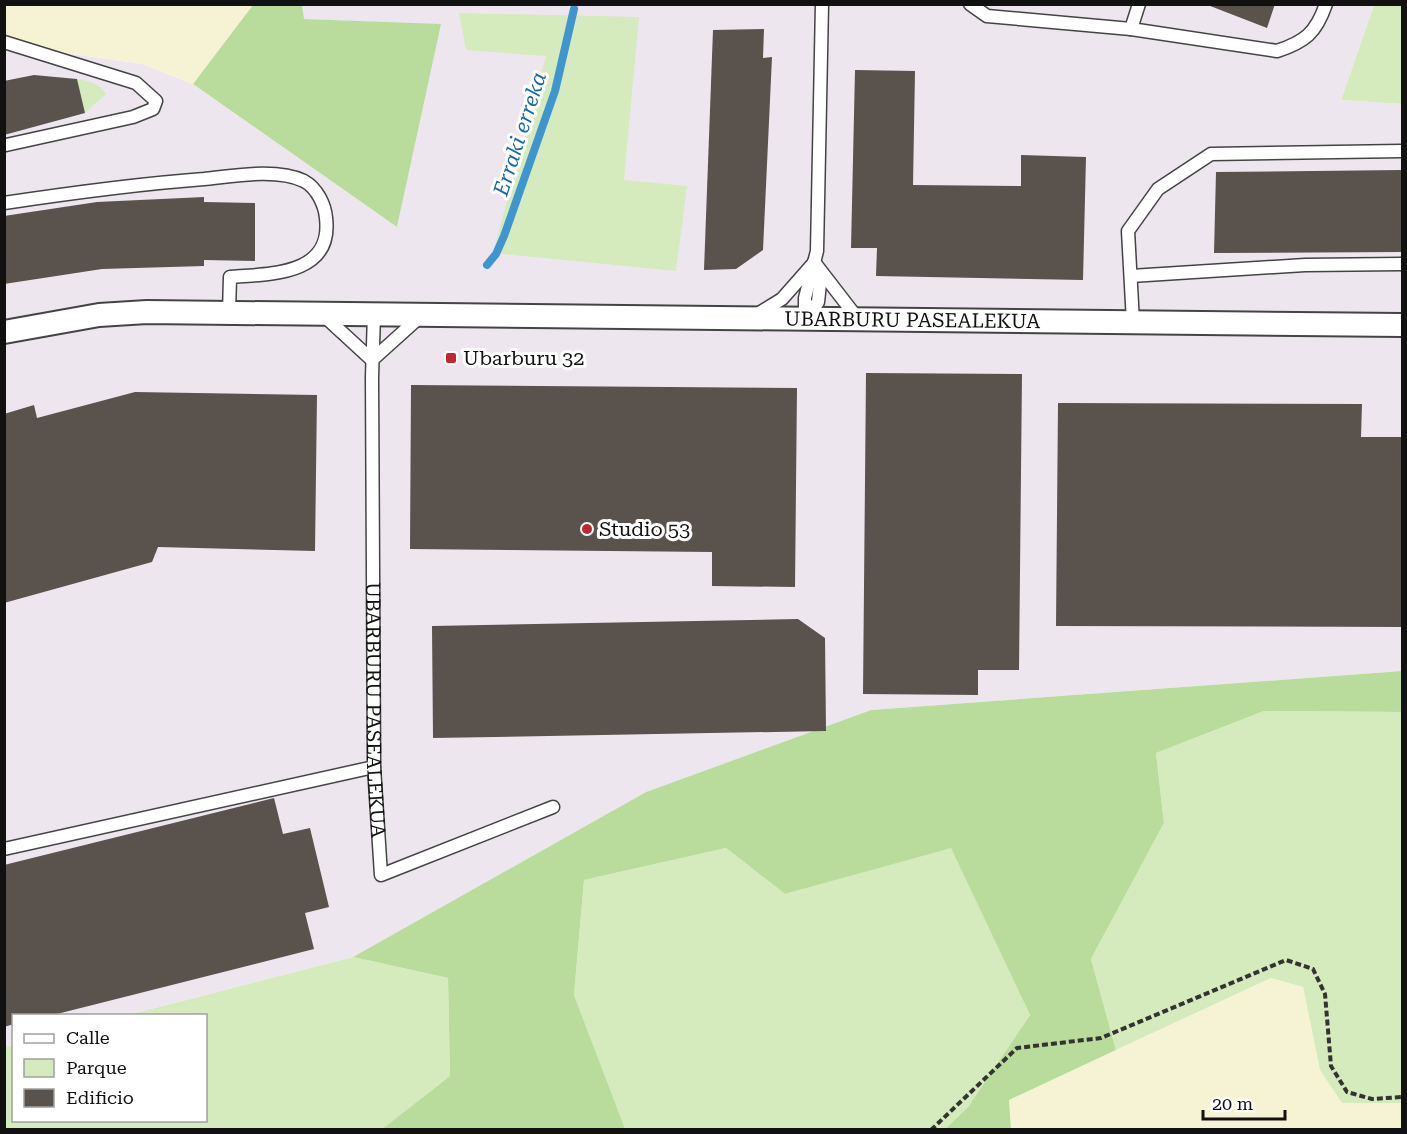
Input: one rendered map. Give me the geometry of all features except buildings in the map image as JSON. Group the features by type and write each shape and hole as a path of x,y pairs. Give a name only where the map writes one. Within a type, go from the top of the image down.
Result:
{"street":[{"name":"UBARBURU PASEALEKUA","path":"4,332 99,315 147,312 1402,325"}],"lane":[{"path":"805,319 805,298 817,251 822,4"},
{"path":"970,4 987,16 1131,28 1277,51 1300,44 1319,24 1326,4"},
{"path":"1131,28 1138,4"},
{"path":"4,42 136,83 156,101 153,109 133,117 6,145"},
{"path":"1133,322 1128,231 1158,189 1211,154 1402,151"},
{"path":"4,203 112,186 268,173 304,181 324,203 328,236 316,259 281,273 230,277 229,313"},
{"path":"814,262 858,320"},
{"path":"750,318 782,299 814,262"},
{"path":"1131,276 1305,265 1402,264"},
{"path":"805,319 818,302 821,274"},
{"path":"321,314 372,360 422,315"},
{"name":"UBARBURU PASEALEKUA","path":"374,314 372,360 374,767 381,874 553,807"},
{"path":"4,849 374,767"}],"path":[{"path":"931,1130 1017,1048 1101,1038 1286,960 1313,969 1325,994 1331,1066 1347,1092 1372,1099 1402,1097"}],"shaded area":[{"path":"5,5 253,5 193,84 143,64 17,46 5,48"},
{"path":"302,5 1374,5 1341,100 1402,104 1402,671 871,710 646,792 353,957 132,1014 12,1014 12,1045 5,1047 5,48 17,46 143,64 193,84 397,227 440,25 303,19"},
{"path":"1271,978 1303,987 1320,1070 1342,1102 1402,1103 1402,1129 1011,1129 1009,1100"}],"green space":[{"path":"253,5 302,5 304,19 441,24 397,227 193,84"},
{"path":"1374,5 1402,5 1402,104 1341,100"},
{"path":"459,13 639,17 624,180 687,186 676,271 493,253 546,56 466,50"},
{"path":"77,79 94,83 106,94 85,113"},
{"path":"1402,671 1402,712 1264,711 1156,753 1164,823 1091,959 1116,1050 1009,1100 1011,1129 945,1129 968,1107 1030,1015 951,848 785,894 726,848 584,880 574,995 625,1129 382,1129 450,1076 448,978 353,957 646,792 871,710"},
{"path":"1264,711 1402,712 1402,1103 1342,1103 1320,1070 1303,987 1271,978 1116,1050 1091,959 1164,823 1156,753"},
{"path":"951,847 1030,1015 968,1107 945,1129 625,1130 574,995 584,880 726,848 785,894"},
{"path":"353,957 448,978 450,1076 382,1129 5,1129 4,1047 12,1045 12,1122 207,1122 207,1014 132,1014"}],"waterway":[{"name":"Erraki erreka","path":"487,265 496,254 504,236 555,91 574,9"}],"place":[{"name":"Ubarburu 32","path":"451,358"},
{"name":"Studio 53","path":"587,529"}]}
